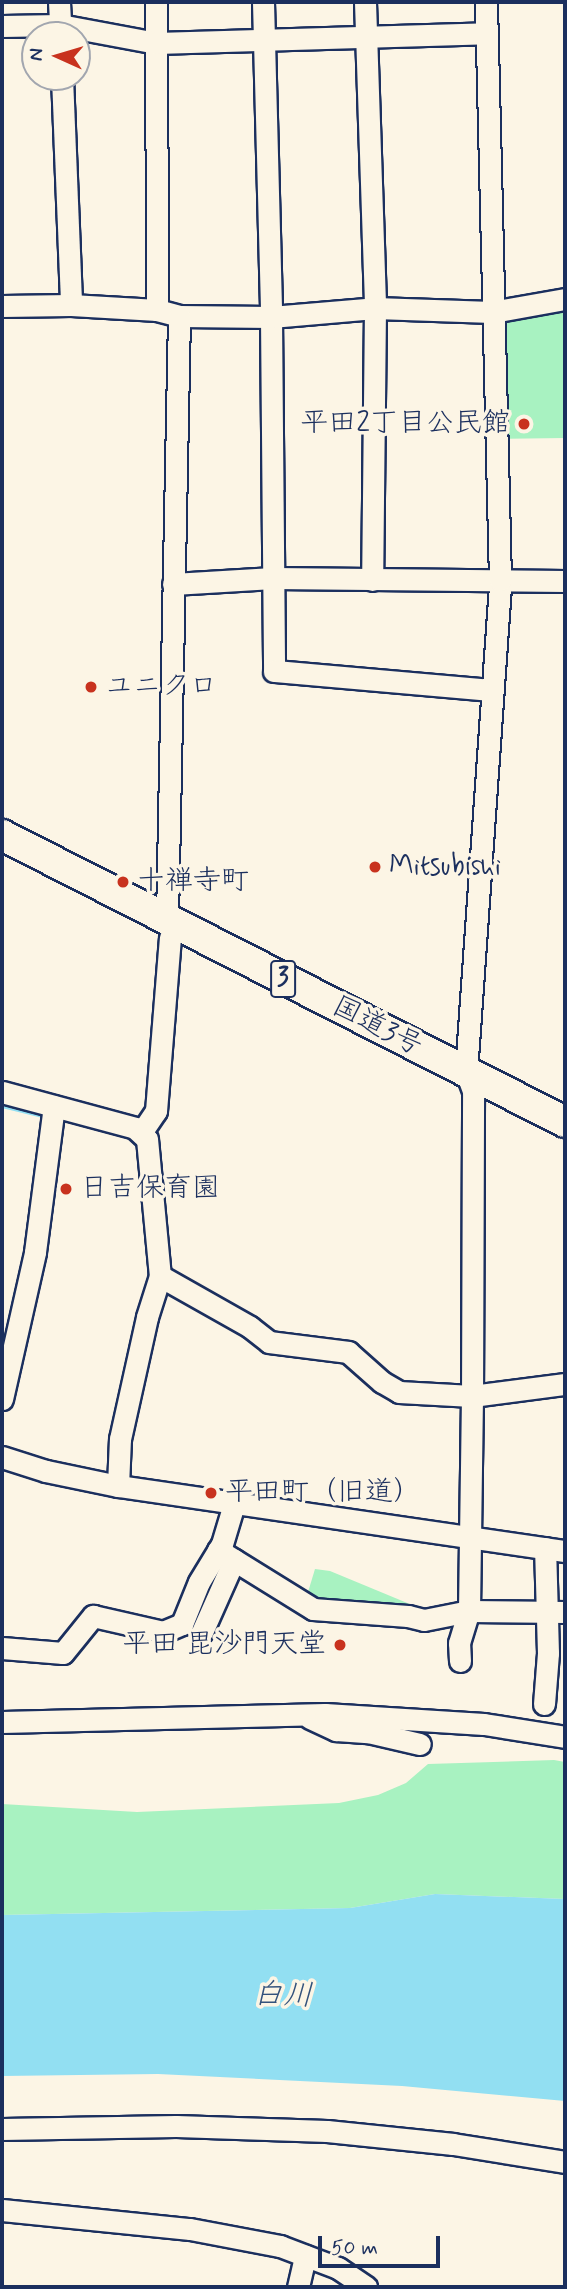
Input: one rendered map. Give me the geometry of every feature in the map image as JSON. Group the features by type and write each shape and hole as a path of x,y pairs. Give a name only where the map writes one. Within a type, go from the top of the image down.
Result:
{"highway":[{"name":"国道3号","path":"2,835 168,929 470,1081 565,1122"},
{"name":"国道3号","path":"2,856 168,929"},
{"name":"国道3号","path":"470,1081 565,1137"}],"street":[{"path":"59,2 60,21"},
{"path":"156,2 157,310"},
{"path":"263,2 271,317 274,671 492,690"},
{"path":"365,2 375,308 372,580"},
{"path":"460,1661 459,1643 469,1611 472,1396 470,1081 500,580 486,2"},
{"path":"2,26 21,27"},
{"path":"91,34 156,43 366,34 487,33"},
{"path":"63,91 71,305"},
{"path":"2,306 71,305 157,310 179,316 271,317 375,308 492,312 565,299"},
{"path":"141,1133 156,1111 168,929 179,316"},
{"path":"173,584 273,578 565,581"},
{"path":"2,1092 135,1128 147,1139 160,1276 147,1317 120,1439 118,1486"},
{"path":"2,1399 35,1252 54,1106"},
{"path":"160,1276 250,1327 269,1342 348,1352 382,1382 399,1392 472,1396 565,1384"},
{"path":"2,1457 46,1471 118,1486 555,1549 556,1612 548,1653 544,1704"},
{"path":"202,1632 226,1555 234,1504"},
{"path":"226,1555 313,1609 424,1620 469,1611 556,1612"},
{"path":"2,1648 63,1653 93,1616 163,1632 182,1624 199,1582 226,1555"},
{"path":"2,1722 303,1715 484,1724 565,1737"},
{"path":"303,1715 336,1730 368,1732 420,1744"},
{"path":"2,2129 176,2126 327,2131 453,2144 565,2162"},
{"path":"2,2210 190,2229 280,2246 338,2268 366,2287"},
{"path":"298,2287 305,2256"}],"green space":[{"path":"565,299 565,438 496,439 492,312"},
{"path":"315,1569 330,1571 429,1612 305,1602"},
{"path":"554,1760 565,1762 565,1899 435,1894 350,1908 2,1915 2,1804 137,1812 339,1803 378,1795 406,1783 428,1764"}],"water":[{"name":"白川","path":"435,1894 565,1899 565,2101 402,2086 158,2074 2,2076 2,1915 350,1908"}],"waterway":[{"path":"2,1105 46,1116"}],"place":[{"name":"平田2丁目公民館","path":"524,424"},
{"name":"ユニクロ","path":"91,687"},
{"name":"Mitsubishi","path":"375,867"},
{"name":"十禅寺町","path":"123,882"},
{"name":"日吉保育園","path":"66,1189"},
{"name":"平田町（旧道）","path":"211,1493"},
{"name":"平田 毘沙門天堂","path":"340,1645"}]}
